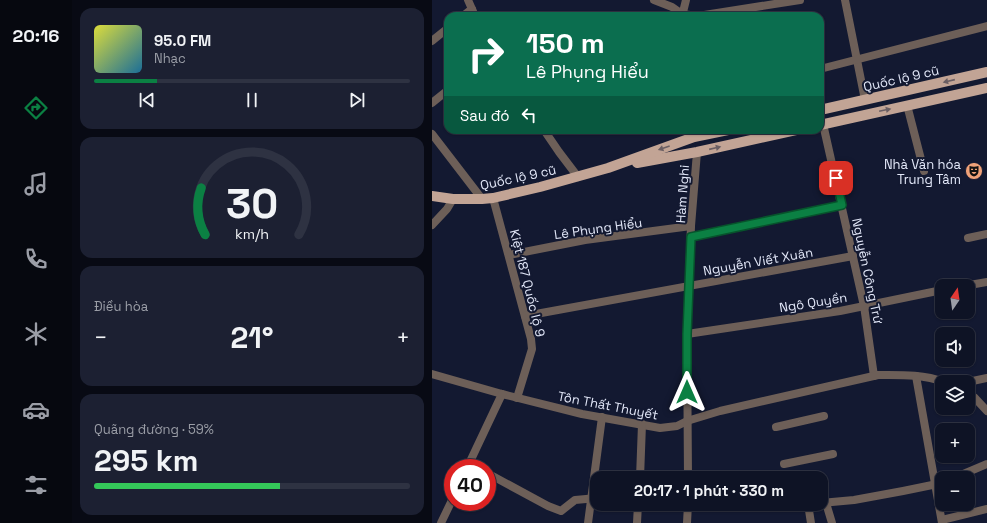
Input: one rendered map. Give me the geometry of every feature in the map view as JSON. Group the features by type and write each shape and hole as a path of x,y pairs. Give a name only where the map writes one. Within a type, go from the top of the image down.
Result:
{"main road":[{"name":"Quốc lộ 9 cũ","path":"824,109 987,72"},
{"path":"824,124 987,88"},
{"path":"904,91 907,105"},
{"path":"865,100 867,114"},
{"name":"Quốc lộ 9 cũ","path":"432,196 453,199 482,199 493,198 540,187 608,168 693,134"},
{"path":"693,134 697,152"},
{"name":"Quốc lộ 9 cũ","path":"608,168 697,152 778,134"}],"street":[{"path":"468,0 474,12"},
{"path":"654,0 676,12"},
{"path":"683,12 686,0"},
{"path":"724,12 800,0"},
{"path":"845,0 865,100"},
{"path":"824,68 987,26"},
{"path":"432,41 444,31"},
{"path":"432,103 444,93"},
{"path":"907,105 924,170"},
{"name":"Nguyễn Công Trứ","path":"824,132 842,205 864,306 874,376"},
{"path":"432,134 482,199"},
{"path":"547,134 578,177"},
{"name":"Hàm Nghi","path":"688,471 687,334 691,226 697,152"},
{"name":"Kiệt 187 Quốc lộ 9","path":"493,198 531,339 532,350 517,398"},
{"path":"432,225 447,209 453,199"},
{"path":"691,237 842,205"},
{"name":"Lê Phụng Hiểu","path":"509,255 585,240 691,226"},
{"path":"968,238 987,234"},
{"name":"Nguyễn Viết Xuân","path":"525,316 853,256"},
{"path":"975,284 987,282"},
{"name":"Ngô Quyền","path":"687,334 840,311 935,291"},
{"name":"Tôn Thất Thuyết","path":"432,374 517,398 660,428 677,426 687,420 720,411 874,376 905,374 935,379"},
{"path":"916,376 936,471"},
{"path":"975,381 987,378"},
{"path":"471,459 502,394"},
{"path":"975,399 987,411"},
{"path":"776,427 824,416"},
{"path":"597,471 602,417"},
{"path":"640,471 642,424"},
{"path":"784,464 833,454"},
{"path":"970,471 987,464"},
{"path":"496,478 548,506 561,511 575,500 590,498"},
{"path":"828,503 854,500 935,485"},
{"path":"941,511 942,522 987,509"},
{"path":"441,523 447,511"},
{"path":"588,523 591,511"},
{"path":"637,523 638,511"},
{"path":"688,511 688,523"},
{"path":"808,511 811,523"},
{"path":"827,511 832,523"}],"place":[{"name":"Nhà Văn hóa Trung Tâm","path":"974,171"}],"route":[{"path":"687,392 687,334 691,237 842,205 836,178"}]}
